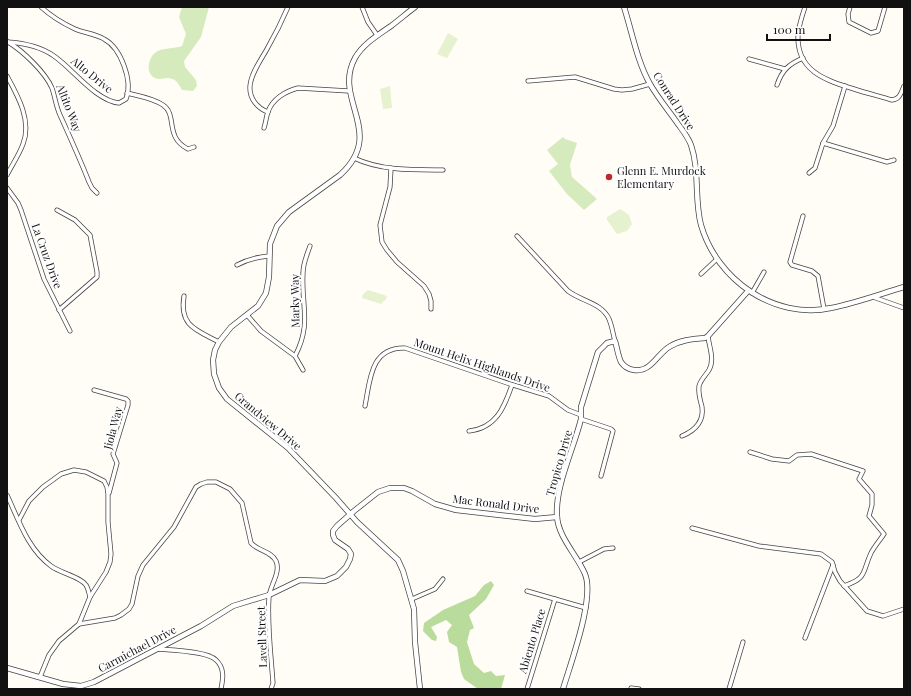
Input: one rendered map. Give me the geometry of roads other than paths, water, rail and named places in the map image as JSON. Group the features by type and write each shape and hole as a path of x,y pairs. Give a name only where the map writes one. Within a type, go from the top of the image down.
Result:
{"street":[{"name":"Alto Drive","path":"7,42 33,46 46,51 100,95 111,102 122,102 126,99 128,74 112,44 104,38 75,29 63,23 41,7"},
{"path":"268,112 258,106 253,100 250,89 251,82 255,71 288,7"},
{"path":"362,7 368,22 377,35"},
{"name":"Grandview Drive","path":"415,7 377,35 361,50 355,59 350,72 349,84 349,91 360,131 359,146 354,158 347,169 340,175 284,216 274,232 270,244 269,277 266,293 258,306 231,328 219,342 214,355 213,370 221,392 227,399 288,448 350,514 398,560 403,571 414,609 415,642 420,689"},
{"name":"Conrad Drive","path":"624,7 641,64 650,84 689,139 696,164 698,204 701,223 706,241 724,270 738,284 750,292 775,304 796,309 830,309 904,287"},
{"path":"805,7 798,34 798,44 803,58 808,66 820,76 828,81 892,100 896,100 900,96 904,86"},
{"path":"850,7 848,14 849,22 872,33 878,31 886,7"},
{"name":"Altito Way","path":"7,42 15,46 46,77 50,84 59,112 89,182 97,193"},
{"path":"777,85 785,69 792,63 803,58"},
{"path":"749,59 785,69"},
{"path":"7,76 23,111 26,123 23,145 7,175"},
{"path":"528,81 575,77 622,90 650,84"},
{"path":"809,173 815,168 823,143 834,126 845,86"},
{"path":"264,128 268,112 283,94 298,88 349,91"},
{"path":"127,93 164,105 168,109 174,136 184,147 188,149 194,147"},
{"path":"823,143 887,162 894,160"},
{"path":"354,158 371,165 391,168 443,170"},
{"path":"391,168 390,187 380,225 382,242 397,262 424,286 431,300 431,310"},
{"name":"La Cruz Drive","path":"7,188 21,210 44,280 70,331"},
{"path":"56,210 75,220 90,235 97,272 97,277 59,310"},
{"path":"803,216 790,264 812,271 818,276 824,309"},
{"path":"517,236 568,291 600,307 610,320 622,363 630,369 640,370 649,366 664,351 675,344 686,340 705,338 708,336 750,292 764,272"},
{"name":"Marky Way","path":"295,356 302,343 304,331 303,272 304,261 310,246"},
{"path":"237,265 256,257 269,256"},
{"path":"701,274 717,259"},
{"path":"184,296 182,306 188,324 195,330 219,342"},
{"path":"871,297 904,308"},
{"path":"247,315 261,331 295,356 303,370"},
{"path":"682,436 695,429 701,416 702,409 699,387 709,369 712,358 708,336"},
{"name":"Tropico Drive","path":"563,689 586,608 588,590 587,580 579,562 562,534 557,517 557,505 560,486 581,417 581,407 598,352 607,343 615,341"},
{"name":"Mount Helix Highlands Drive","path":"366,406 375,363 385,352 397,348 409,348 512,385 549,396 568,410 581,417 611,429 613,431 601,476"},
{"path":"469,431 479,430 495,419 506,403 512,385"},
{"name":"Jiola Way","path":"94,390 126,399 128,401 113,454 117,463 108,494"},
{"path":"750,452 772,459 789,461 797,455 811,454 863,471 859,479 872,494 872,505 869,516 884,534 871,553 864,574 856,582 844,586"},
{"path":"19,520 29,501 43,487 61,474 74,470 86,472 104,481 107,487 110,558 106,572 90,597 79,624 59,641 49,655 40,677"},
{"path":"79,624 114,618 121,615 128,609 132,604 138,576 143,565 174,527 196,488 207,482 216,482 230,489 242,503 251,543 275,559 277,566 276,576 269,595"},
{"name":"Mac Ronald Drive","path":"350,514 378,492 390,488 404,488 435,504 456,510 535,519 557,517"},
{"path":"7,496 19,520 23,532 37,553 50,566 86,584 90,597"},
{"name":"Lavell Street","path":"271,689 273,683 269,628 269,595 300,580 328,580 337,576 344,570 351,554 348,549 335,540 333,533 337,526 350,514"},
{"path":"692,528 760,546 821,554 832,562 835,572 844,586 867,611 883,616 904,609"},
{"path":"579,562 604,548 613,548"},
{"path":"805,638 832,565"},
{"path":"412,599 435,589 443,579"},
{"name":"Abiento Place","path":"527,591 586,608"},
{"name":"Carmichael Drive","path":"7,668 63,684 81,686 94,682 157,649 233,606 269,595"},
{"name":"Abiento Place","path":"527,689 555,599"},
{"path":"729,689 743,642"},
{"path":"157,649 202,654 215,658 222,670 223,679 221,689"},
{"path":"631,688 639,689"}],"place":[{"name":"Glenn E. Murdock Elementary","path":"609,177"}]}
